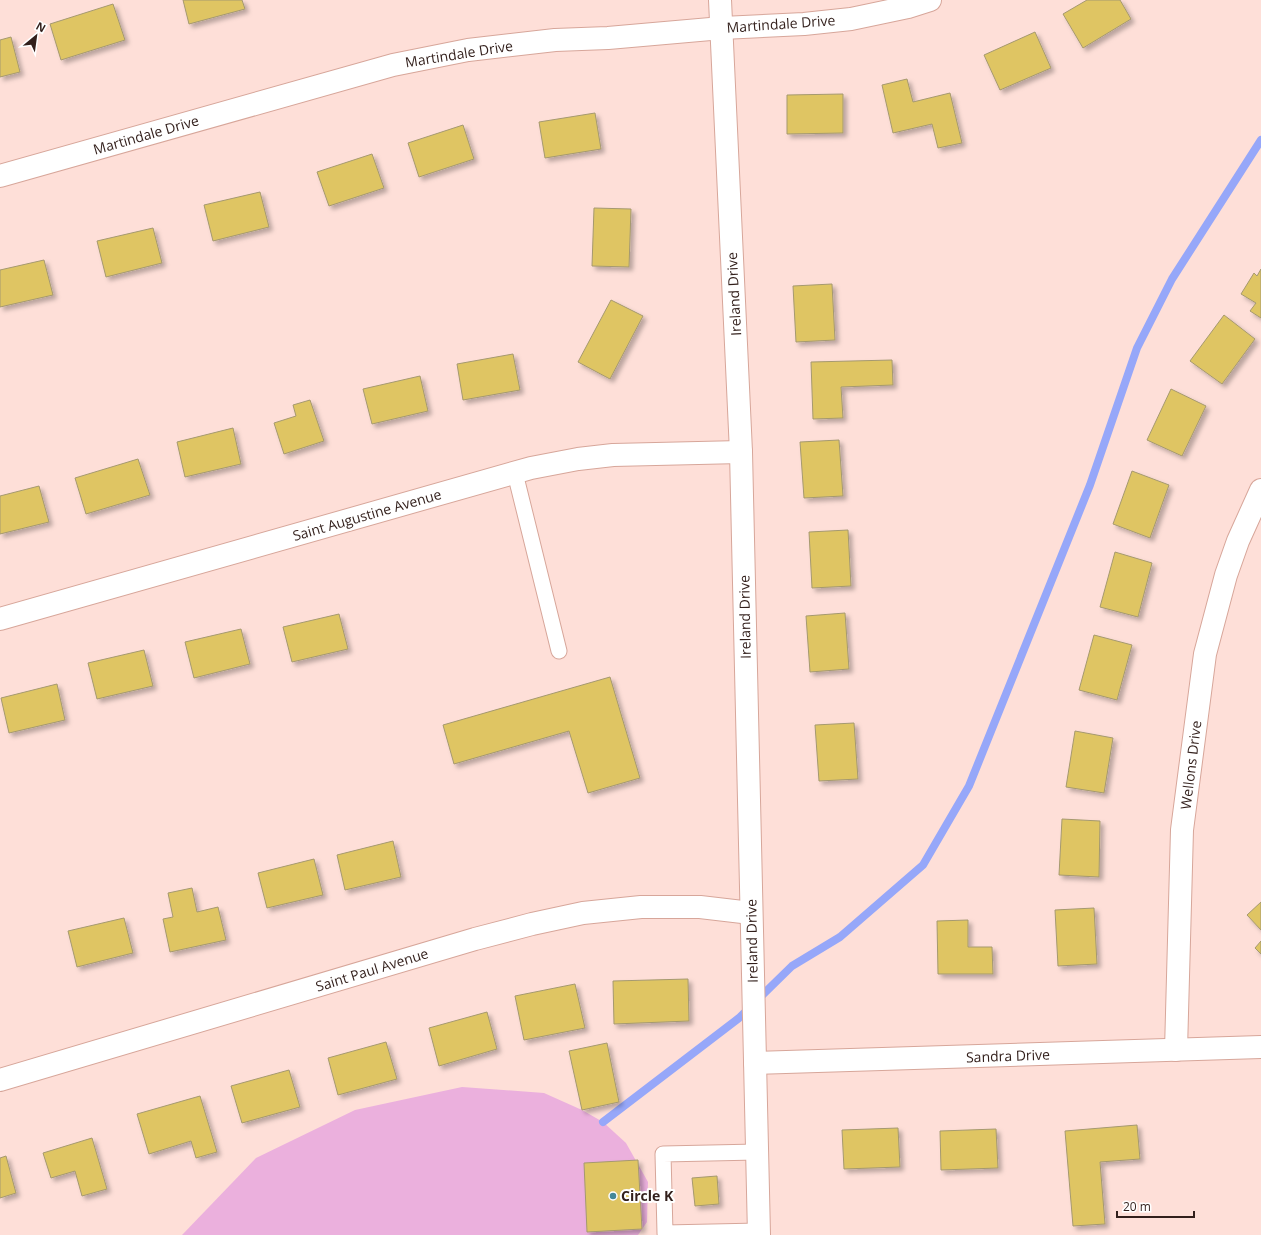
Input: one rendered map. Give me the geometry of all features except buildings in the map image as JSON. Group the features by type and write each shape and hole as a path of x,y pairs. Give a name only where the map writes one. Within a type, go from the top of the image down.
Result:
{"street":[{"name":"Ireland Drive","path":"720,0 741,452 759,1233"},
{"name":"Martindale Drive","path":"0,176 393,65 468,50 555,40 608,38 722,28 804,24 851,19 908,8 930,0"},
{"name":"Saint Augustine Avenue","path":"0,619 531,468 578,459 613,456 741,452"},
{"name":"Wellons Drive","path":"1176,1050 1182,830 1205,654 1226,575 1238,542 1261,490"},
{"name":"Saint Paul Avenue","path":"0,1080 475,939 532,924 583,913 642,906 700,907 751,913"},
{"name":"Sandra Drive","path":"754,1064 1261,1048"}],"lane":[{"path":"515,473 558,651"},
{"path":"756,1152 663,1154 665,1233 759,1233"}],"shaded area":[{"path":"462,1087 544,1093 582,1110 603,1122 626,1143 648,1182 647,1222 638,1235 182,1235 256,1158 355,1110"}],"waterway":[{"path":"603,1122 739,1018 792,966 840,937 923,865 969,786 1090,485 1137,348 1172,279 1261,140"}],"place":[{"name":"Circle K","path":"613,1196"}]}
